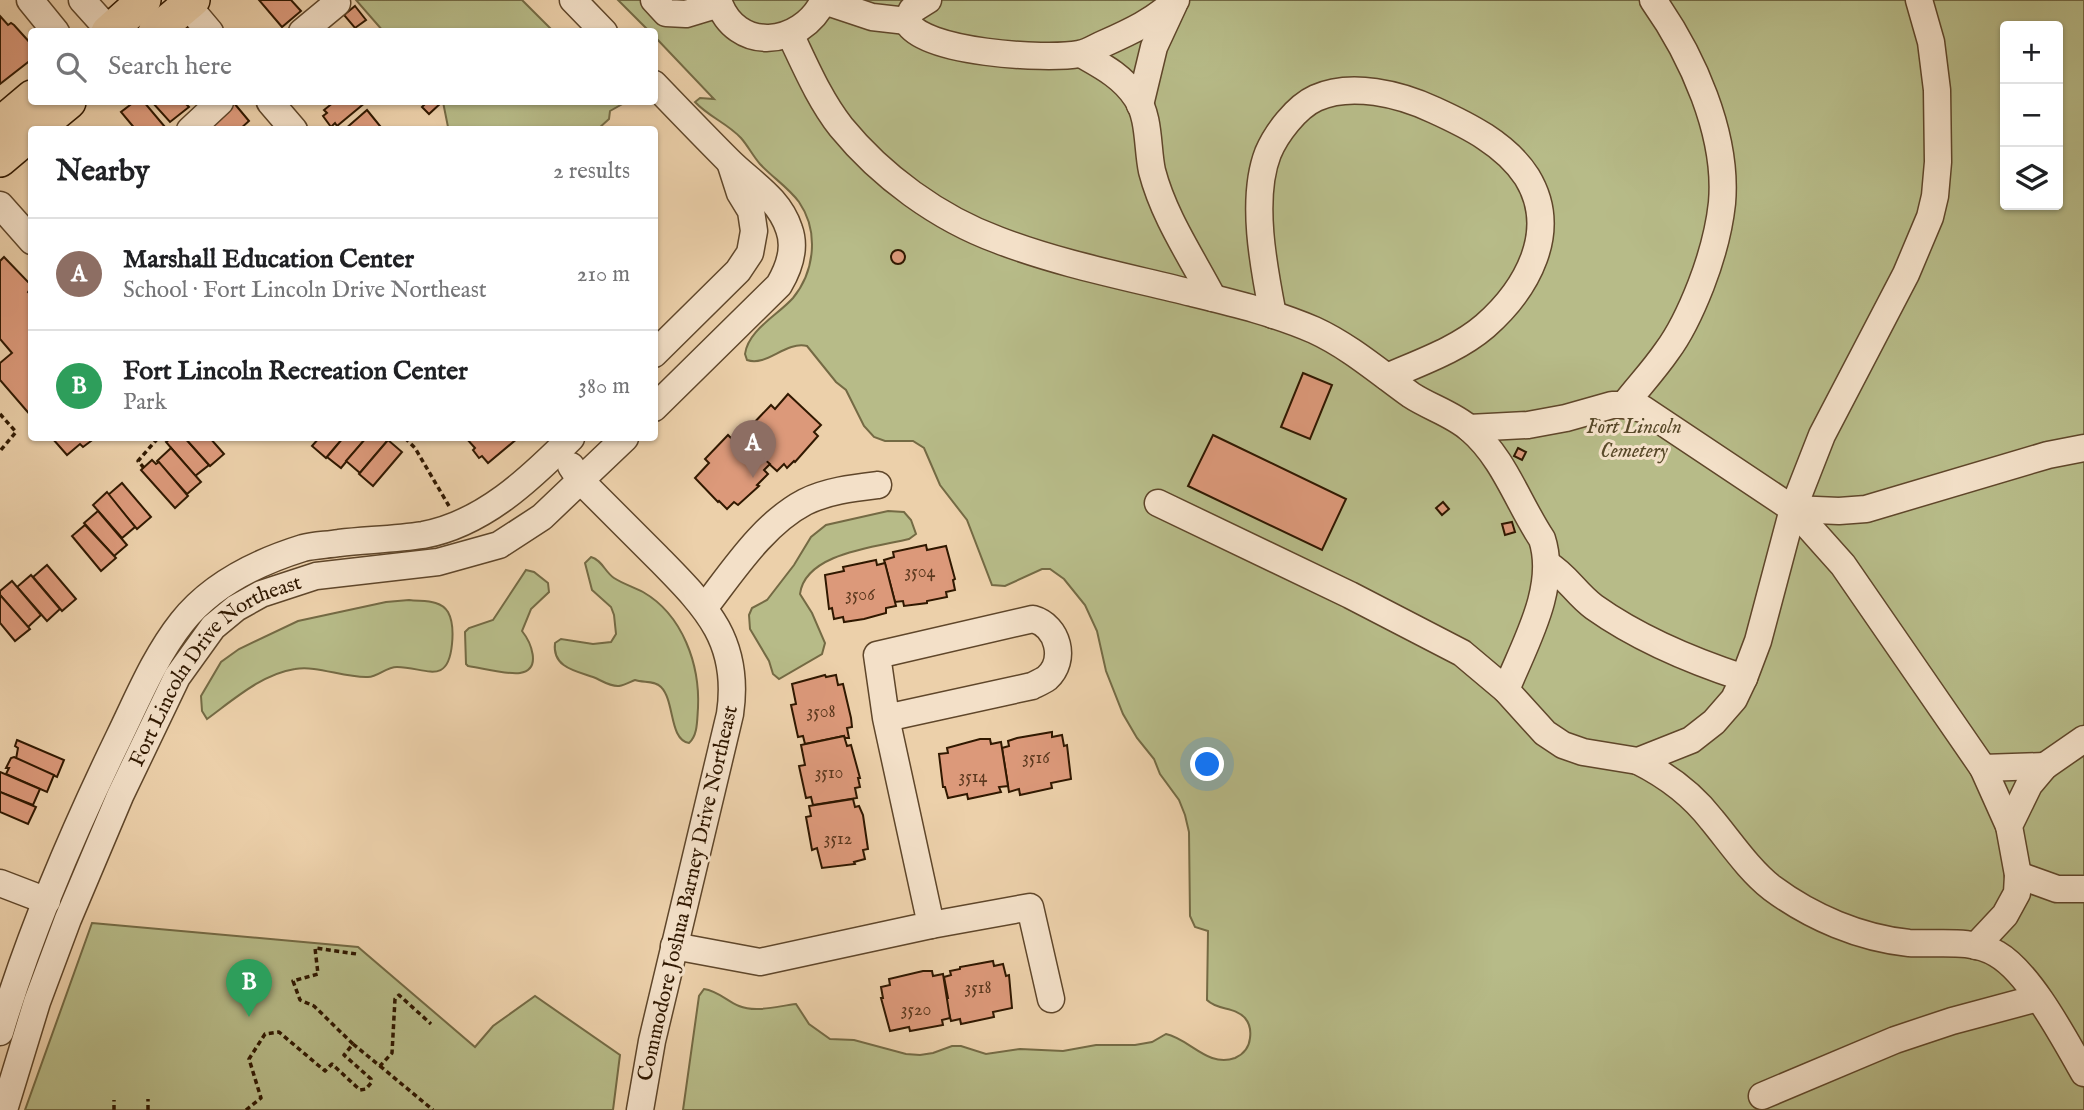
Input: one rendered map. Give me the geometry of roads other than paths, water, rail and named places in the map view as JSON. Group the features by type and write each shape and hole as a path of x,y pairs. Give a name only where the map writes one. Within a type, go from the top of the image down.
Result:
{"main road":[{"path":"111,28 144,0"},
{"path":"159,28 188,2"},
{"path":"0,124 28,100"},
{"path":"39,126 65,105"},
{"path":"0,160 28,135"}],"street":[{"path":"30,0 53,28"},
{"path":"82,0 105,28"},
{"path":"573,0 600,28"},
{"path":"654,0 666,13 686,14 718,2 726,16 745,32 761,37 775,38 804,27 816,16 824,0 872,16 907,20"},
{"path":"928,0 912,10 907,20 910,29 921,36 961,48 1023,56 1081,54 1143,25 1175,1"},
{"path":"1624,405 1668,351 1691,311 1710,261 1722,202 1721,167 1713,123 1699,80 1679,40 1653,0"},
{"path":"1638,761 1690,740 1714,722 1734,699 1758,641 1793,509 1822,435 1906,274 1930,217 1938,162 1937,90 1931,42 1919,0"},
{"path":"1140,105 1154,47 1175,1"},
{"path":"188,2 207,28"},
{"path":"307,28 337,3"},
{"path":"790,34 817,90 839,125 866,155 933,208 997,240 1273,315 1315,331 1348,349 1412,396 1469,428 1493,453 1506,475 1542,539 1547,564 1545,591 1506,690"},
{"path":"1081,54 1113,72 1126,84 1140,105 1144,114 1152,171 1161,196 1184,248 1213,298"},
{"path":"658,88 731,163 775,202 790,230 792,252 787,271 779,285 658,404"},
{"path":"1273,315 1260,230 1262,179 1269,153 1283,128 1299,111 1315,98 1340,92 1374,91 1414,100 1482,134 1510,157 1527,177 1538,206 1538,252 1524,281 1506,306 1484,327 1452,349 1387,377"},
{"path":"194,126 217,105"},
{"path":"273,105 291,126"},
{"path":"658,350 738,271 750,253 754,231 751,211 740,193 731,163"},
{"path":"9,209 28,235"},
{"path":"1469,428 1528,425 1612,405 1643,409 1793,509 1843,565 1983,768 2009,826 2018,875 2017,892 2005,915 1976,946"},
{"name":"Fort Lincoln Drive Northeast","path":"0,1032 11,995 47,901 97,782 151,671 183,621 209,594 252,568 307,547 424,534 449,528 494,505 562,441"},
{"name":"Commodore Joshua Barney Drive Northeast","path":"562,441 581,481 705,607 716,624 730,668 731,704 649,1052 640,1110"},
{"name":"Fort Lincoln Drive Northeast","path":"4,1110 37,1002 68,919 120,796 177,677 213,627 236,608 261,594 316,576 438,562 499,545 542,517 622,441"},
{"path":"1793,509 1866,509 2048,454 2084,448"},
{"path":"705,607 776,522 804,503 828,493 878,485"},
{"path":"1158,503 1462,653 1506,690 1545,733 1563,745 1583,752 1638,761 1661,772 1690,796 1771,887 1820,917 1850,930 1884,939 1908,943 1976,946 1995,952 2003,957 2038,998 2084,1073"},
{"path":"1547,564 1566,578 1584,600 1624,625 1683,657 1744,678"},
{"path":"886,718 1032,686 1048,678 1058,653 1057,641 1051,629 1042,622 1033,620 877,655 886,718 931,925"},
{"path":"2009,826 2029,785 2045,766 2084,739"},
{"path":"1983,768 2045,766"},
{"path":"2018,875 2057,889 2084,888"},
{"path":"0,883 47,901"},
{"path":"674,946 760,962 931,925 1030,907 1051,999"},
{"path":"1762,1096 1895,1040 2038,998"}],"place":[{"name":"Marshall Education Center","path":"753,478"},
{"name":"Fort Lincoln Recreation Center","path":"249,1017"}],"park label":[{"name":"Fort Lincoln Cemetery","path":"1634,438"}]}
